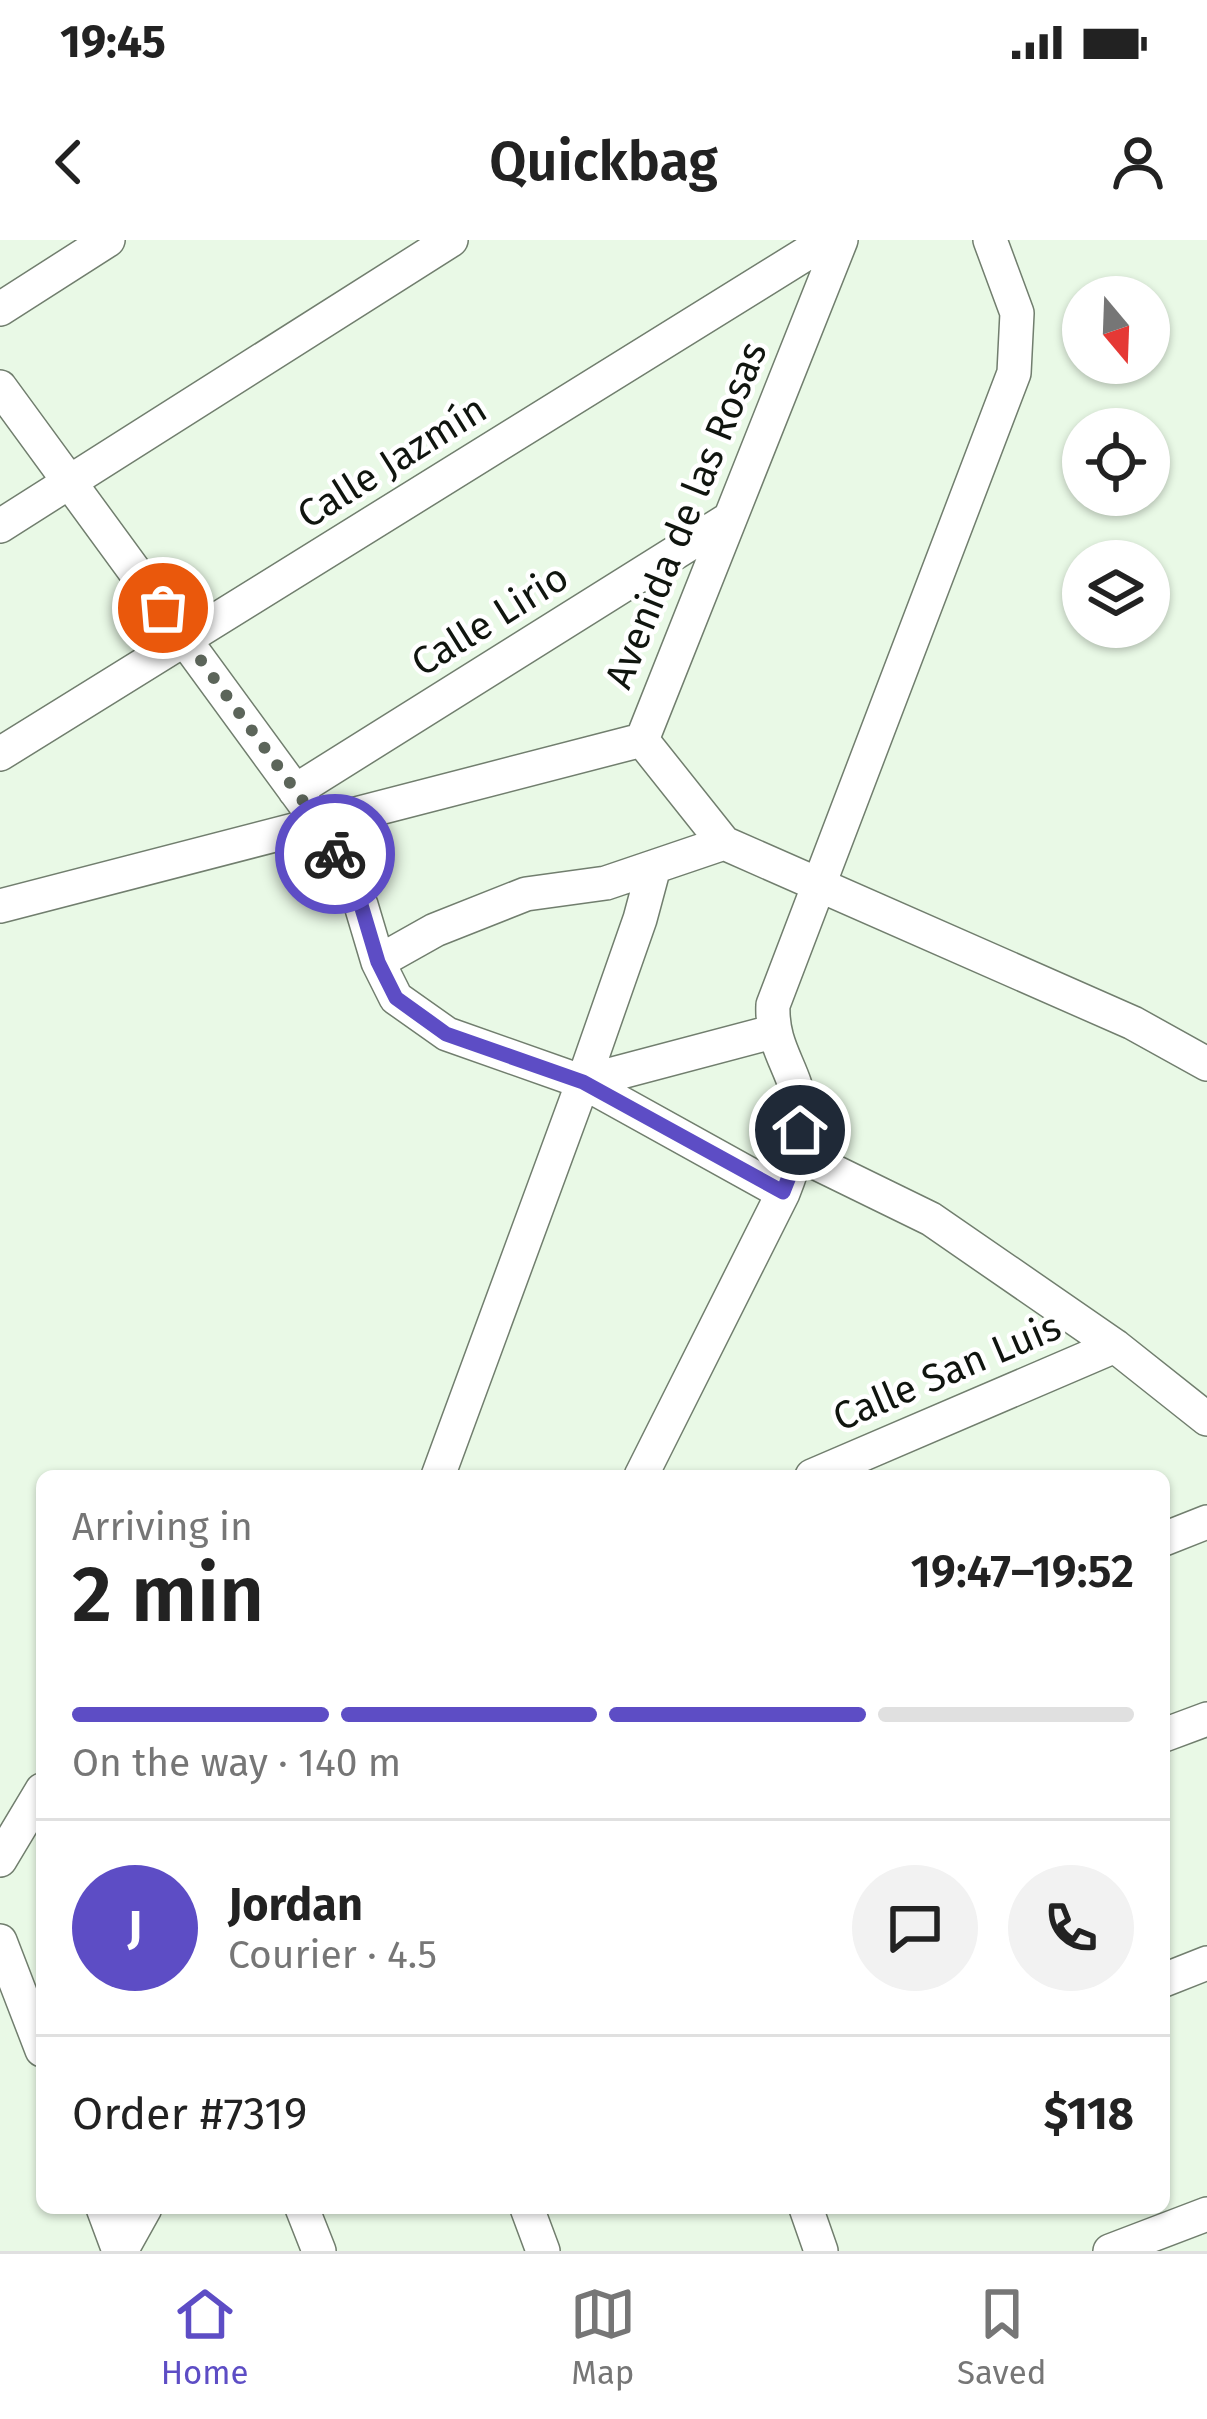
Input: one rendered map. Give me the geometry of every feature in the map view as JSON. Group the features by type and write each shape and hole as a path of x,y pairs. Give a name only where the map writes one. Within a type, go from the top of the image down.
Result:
{"street":[{"path":"0,309 108,240"},
{"path":"0,526 451,240"},
{"name":"Calle Jazmín","path":"0,754 828,240"},
{"name":"Avenida de las Rosas","path":"0,906 642,740 841,240"},
{"path":"644,1470 798,1154 800,1106 772,1032 773,1006 1014,373 1017,314 990,240"},
{"path":"0,386 319,823 361,905 378,962 396,998 446,1034 583,1082 783,1192"},
{"name":"Calle Lirio","path":"295,791 729,519"},
{"path":"642,740 724,843 1132,1023 1207,1064"},
{"path":"378,962 436,930 526,894 606,883 724,843"},
{"path":"440,1470 583,1082 640,919 653,867"},
{"path":"583,1082 772,1032"},
{"path":"798,1154 931,1219 1115,1346 1207,1419"},
{"name":"Calle San Luis","path":"826,1470 1115,1346"},
{"path":"1170,1537 1207,1522"},
{"path":"1170,1733 1207,1719"},
{"path":"0,1860 36,1810"},
{"path":"0,1941 36,2034"},
{"path":"1170,1977 1207,1963"},
{"path":"105,2214 120,2251"},
{"path":"120,2251 142,2214"},
{"path":"304,2214 319,2251"},
{"path":"528,2214 543,2251"},
{"path":"808,2214 820,2251"},
{"path":"1110,2251 1207,2214"}],"way so far":[{"path":"163,608 319,823 335,854"}],"route":[{"path":"335,854 361,905 378,962 396,998 446,1034 583,1082 783,1192 798,1154 800,1130"}]}
